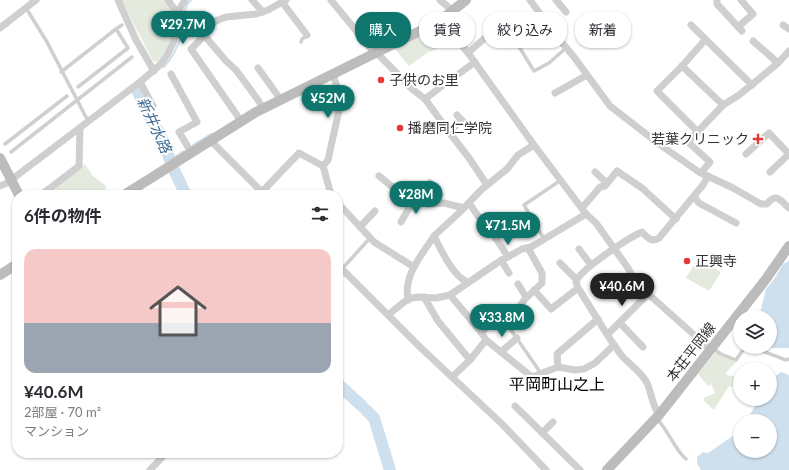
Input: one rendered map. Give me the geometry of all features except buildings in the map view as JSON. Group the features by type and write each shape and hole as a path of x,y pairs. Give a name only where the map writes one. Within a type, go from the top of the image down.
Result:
{"street":[{"path":"0,28 36,0"},
{"path":"118,0 136,40 154,71"},
{"path":"168,0 178,14"},
{"path":"0,186 12,181 15,177 154,71 168,55 178,28 178,14 185,0"},
{"path":"252,0 263,12"},
{"path":"331,0 376,53 412,89 425,99 469,158 487,186"},
{"path":"440,0 453,11 466,0"},
{"path":"530,0 539,12"},
{"path":"556,0 566,12"},
{"path":"717,0 717,4 740,29 753,14 741,0"},
{"path":"241,121 191,49 214,22 222,18 251,15 263,12 284,1 307,35"},
{"path":"691,25 752,85"},
{"path":"132,190 241,121 419,31"},
{"path":"204,35 226,61 236,70 263,109"},
{"path":"468,53 483,40"},
{"path":"697,131 657,91 705,40"},
{"path":"753,41 763,45 778,63"},
{"path":"464,48 534,145 584,211 596,223 628,268 636,283 712,349"},
{"path":"566,48 610,106 659,144 704,174 761,204 767,204 774,197 789,208"},
{"path":"576,279 579,274 591,265 642,232 650,240 659,238 703,186 704,174 710,162 688,142 723,105 752,85 778,63 789,51"},
{"path":"460,73 475,62"},
{"path":"682,66 723,105"},
{"path":"258,68 281,100"},
{"path":"171,74 197,122 178,132 191,152"},
{"path":"323,166 328,160 342,101 333,74"},
{"path":"555,93 587,75"},
{"path":"140,82 153,106"},
{"path":"425,99 442,86"},
{"path":"449,132 460,118 467,127"},
{"path":"48,190 79,166 80,128"},
{"path":"746,154 769,133 789,154 770,172"},
{"path":"210,140 258,190"},
{"path":"408,300 406,289 411,272 434,236 507,169 518,155 534,145"},
{"path":"266,190 299,153 323,166 330,190"},
{"path":"0,158 16,190"},
{"path":"388,315 408,300 419,297 436,298 450,295 467,282 505,259 544,239 584,211 600,187 605,186 617,170 642,188 676,218"},
{"path":"595,172 607,183"},
{"path":"379,176 401,194 428,204 444,203 467,206 488,226 505,259 509,273"},
{"path":"401,222 430,183"},
{"path":"694,197 699,203 736,223"},
{"path":"343,208 374,242 414,267"},
{"path":"360,227 375,211"},
{"path":"434,236 448,261 462,280 467,282"},
{"name":"本荘平岡線","path":"607,470 657,417 712,349 766,279 789,246"},
{"path":"481,332 520,306 526,297 542,283 543,276 528,248"},
{"path":"579,249 591,265"},
{"path":"560,263 576,279 578,288 614,345 647,383 657,417"},
{"path":"0,275 12,267"},
{"path":"343,273 502,424 546,470"},
{"path":"518,284 526,297"},
{"path":"534,290 551,309 578,288"},
{"path":"608,334 648,294"},
{"path":"450,295 486,340 532,380 558,367 581,370 584,369 595,363 614,345"},
{"path":"424,297 438,321 470,360"},
{"path":"558,367 557,354 598,319"},
{"path":"620,323 643,347"},
{"path":"501,352 516,338"},
{"path":"452,377 470,360 486,340"},
{"path":"515,406 580,470"},
{"path":"542,433 553,422"},
{"path":"150,470 161,458"}],"lane":[{"path":"26,8 88,121"},
{"path":"61,72 122,25"},
{"path":"78,87 128,48 116,29"},
{"path":"301,42 307,35"},
{"path":"520,48 534,71 549,62 566,48"},
{"path":"10,152 132,57"},
{"path":"5,144 67,96"},
{"path":"544,239 524,205 561,180"},
{"path":"343,267 370,238"},
{"path":"502,317 538,369 540,375"},
{"path":"712,349 736,360 740,354"},
{"path":"770,354 786,360 789,359"},
{"path":"657,417 686,459"}],"shaded area":[{"path":"121,0 165,0 173,12 176,21 175,27 168,46 158,62 153,61"},
{"path":"419,37 419,48 437,48 431,52 430,51 409,66 395,49 411,48 411,41"},
{"path":"85,164 92,175 106,186 105,190 51,190"},
{"path":"698,258 721,272 709,291 686,278"},
{"path":"716,352 736,362 733,362 733,365 726,373 727,375 733,376 733,387 729,386 714,410 704,401 704,398 715,393 711,384 708,386 698,374"}],"water":[{"path":"789,261 789,348 777,348 777,310 761,310 766,289 775,278 783,264"},
{"path":"781,372 789,375 789,470 701,470 697,464 697,457 703,452 708,453 733,436 733,458 777,458 777,414 750,414 755,406 777,406 777,375"}],"waterway":[{"path":"164,67 173,54 180,39 183,30 185,10 191,0"},
{"name":"新井水路","path":"137,90 162,138 170,160"},
{"path":"193,145 211,134 214,134"},
{"path":"170,160 184,151"},
{"name":"新井水路","path":"174,170 184,190"},
{"name":"新井水路","path":"343,389 362,406"},
{"name":"新井水路","path":"366,410 374,418 390,470"}],"place":[{"name":"子供のお里","path":"381,80"},
{"name":"播磨同仁学院","path":"400,128"},
{"name":"若葉クリニック","path":"758,139"},
{"name":"正興寺","path":"687,261"}],"district":[{"name":"平岡町山之上","path":"557,384"}]}
